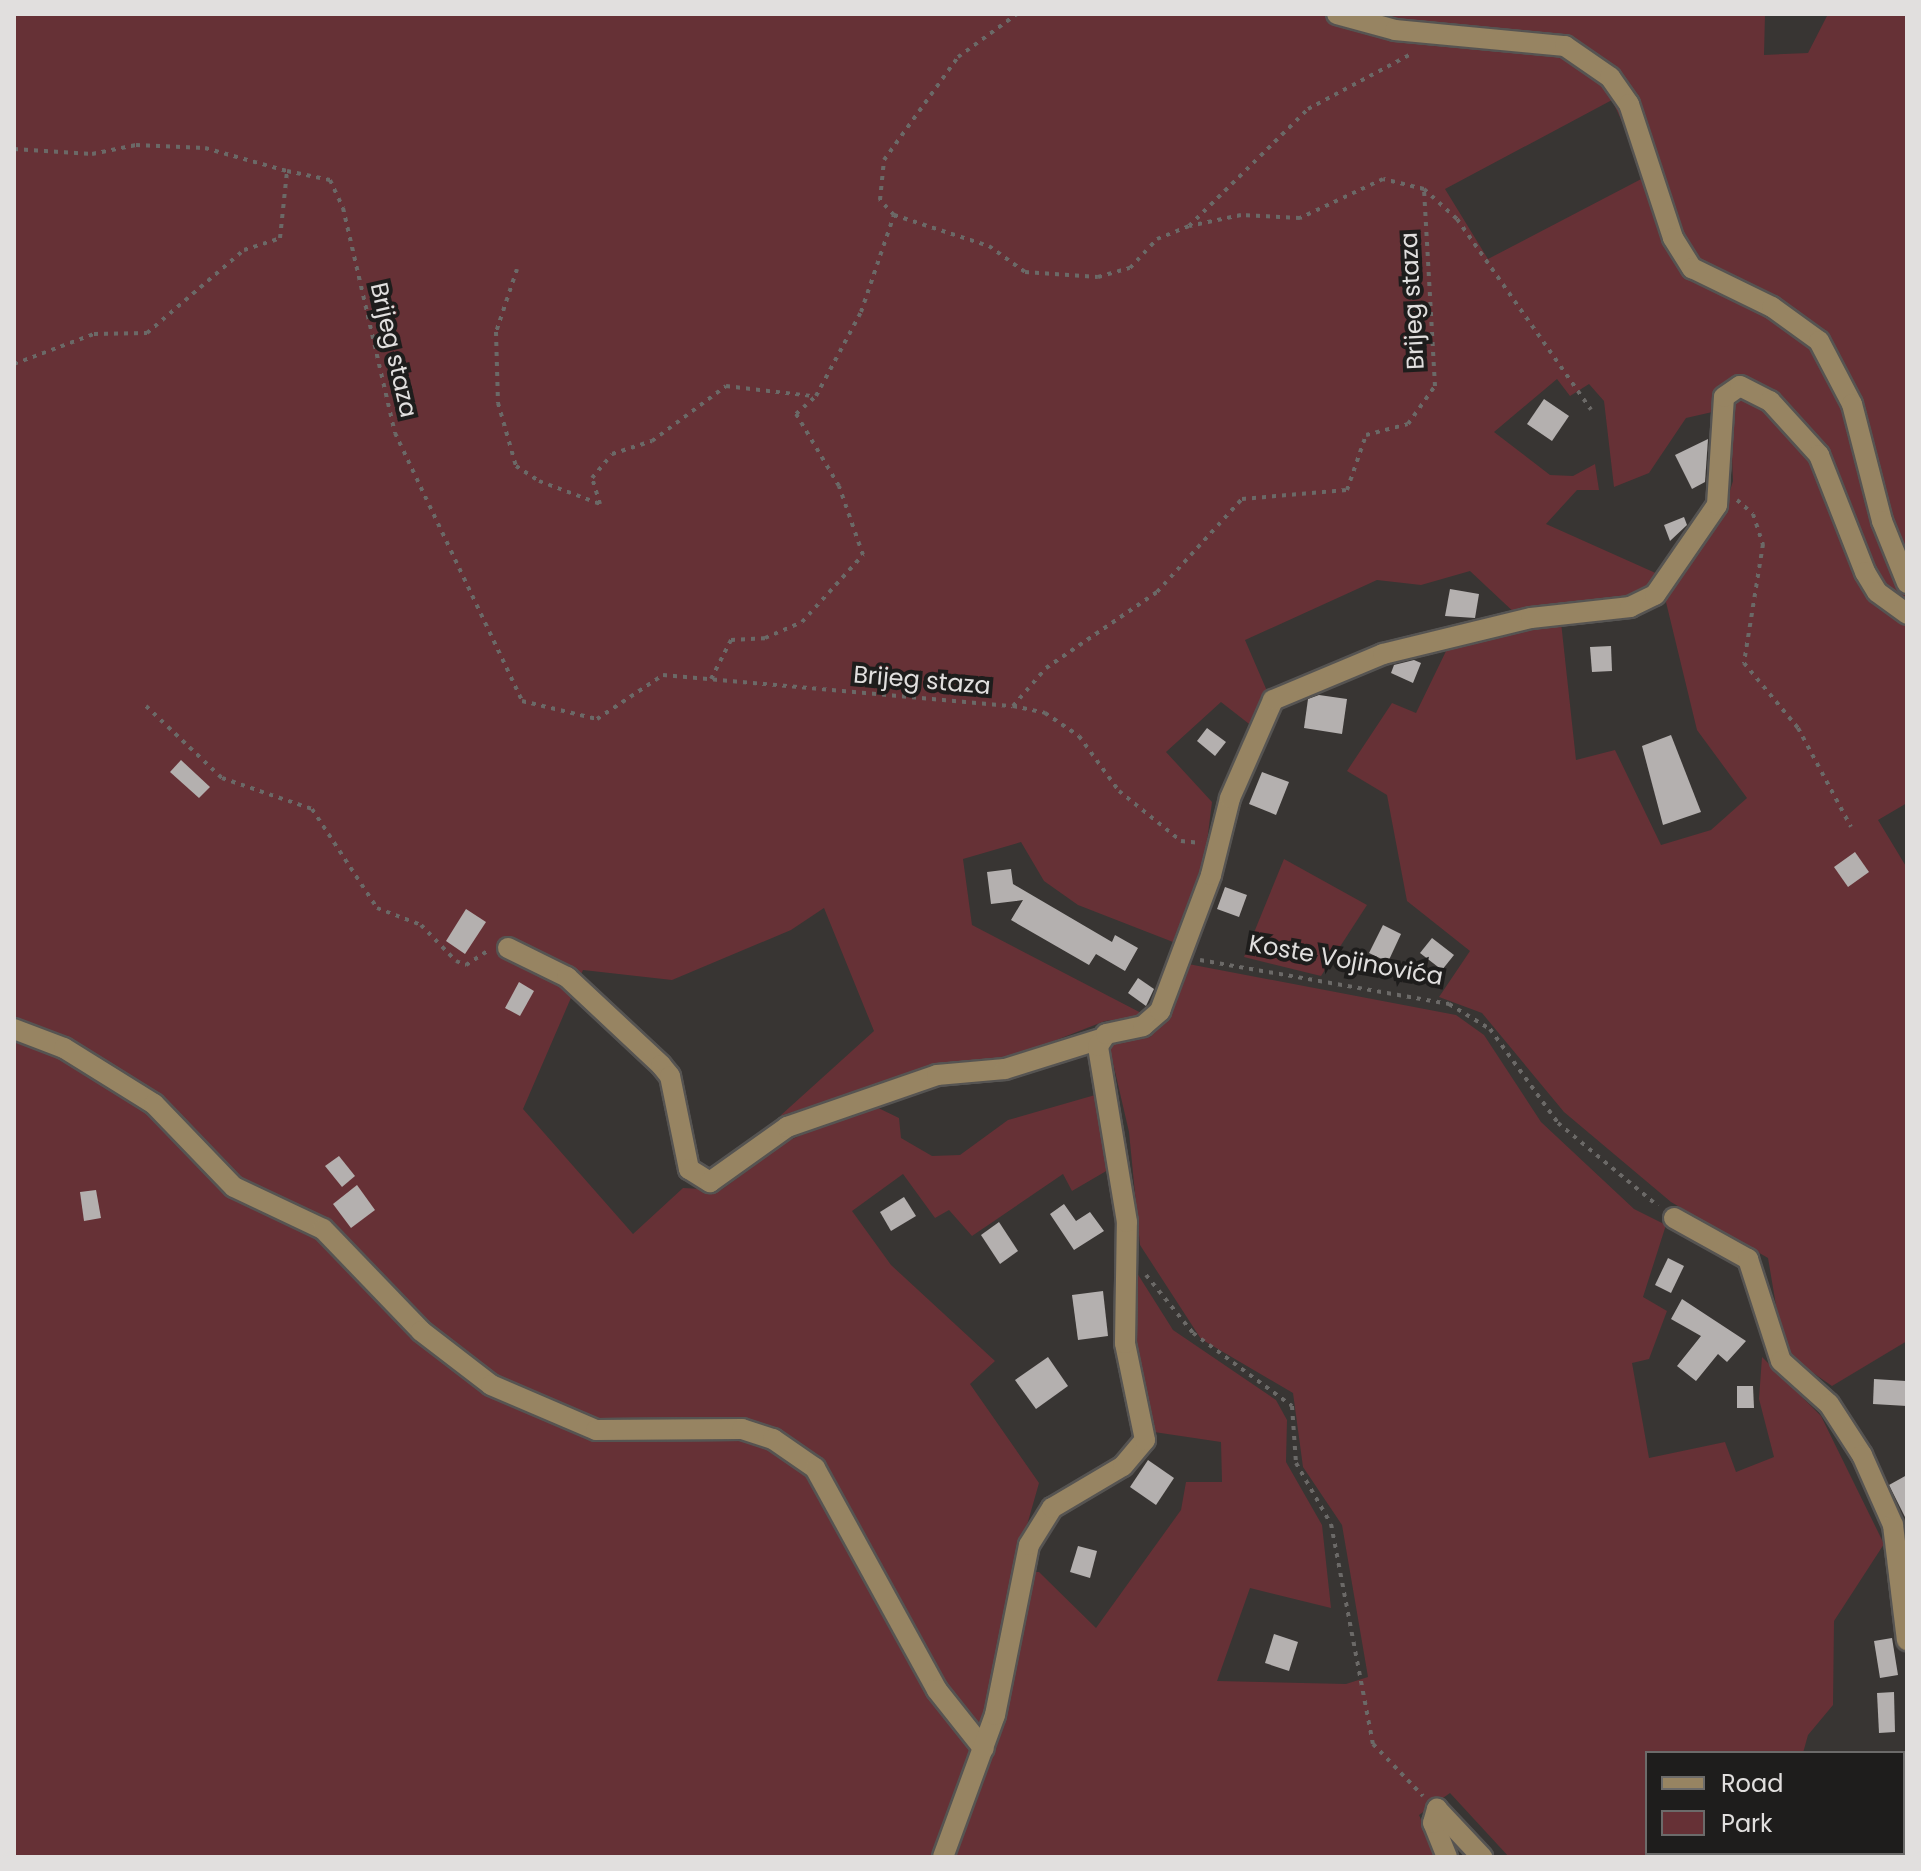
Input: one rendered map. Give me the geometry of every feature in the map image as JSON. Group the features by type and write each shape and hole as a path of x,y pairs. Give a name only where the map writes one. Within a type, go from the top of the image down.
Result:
{"street":[{"path":"1337,14 1395,30 1565,46 1610,77 1629,104 1673,238 1692,268 1772,307 1819,341 1852,404 1882,521 1907,583"},
{"path":"508,948 567,977 661,1065 670,1076 689,1169 710,1182 787,1127 937,1075 1005,1069 1143,1026 1160,1011 1178,953 1273,700 1383,654 1531,618 1641,603 1680,568 1723,488 1724,397 1748,387 1819,455 1865,572 1877,592 1907,614"},
{"path":"14,1029 64,1048 154,1104 234,1187 323,1229 421,1331 491,1385 596,1430 742,1429 773,1439 815,1468 937,1690 984,1749"},
{"path":"943,1857 984,1749 1029,1545 1052,1508 1123,1466 1145,1440 1125,1343 1126,1247 1101,1039"},
{"path":"1674,1218 1748,1259 1762,1285 1781,1361 1829,1404 1862,1455 1893,1525 1907,1640"},
{"path":"1437,1809 1433,1823 1447,1857"},
{"path":"1437,1809 1482,1857"}],"path":[{"path":"1017,14 958,57 884,160 880,200 894,215 989,246 1025,272 1098,277 1130,268 1157,239 1189,226 1241,215 1300,218 1383,179 1424,189 1457,219 1591,410"},
{"path":"1189,226 1308,109 1420,50"},
{"path":"14,149 92,154 136,145 205,148 287,171 280,238 244,250 147,333 94,334 14,364"},
{"name":"Brijeg staza","path":"287,171 330,180 343,208 395,433 522,701 597,719 663,675 1013,706 1046,668 1157,592 1242,499 1347,490 1366,435 1408,424 1435,386 1424,189"},
{"path":"711,679 731,640 765,638 802,622 863,555 839,486 796,414 816,396 861,312 894,215"},
{"path":"517,269 496,332 498,403 516,466 539,481 600,504 592,478 612,454 652,441 726,386 816,396"},
{"path":"1723,488 1753,514 1763,544 1743,649 1749,677 1798,728 1851,827"},
{"path":"146,706 222,778 312,809 377,908 421,925 456,961 466,965 493,947 508,948"},
{"path":"1013,706 1045,713 1079,736 1119,791 1181,841 1218,845"},
{"name":"Koste Vojinovića","path":"1178,953 1449,1004 1490,1029 1558,1123 1674,1218"},
{"path":"1126,1247 1193,1333 1292,1406 1296,1463 1331,1524 1373,1744 1437,1809"}],"green space":[{"path":"14,14 1765,14 1764,55 1808,53 1828,14 1907,14 1907,803 1878,820 1907,868 1907,1341 1832,1386 1793,1359 1782,1341 1768,1258 1671,1202 1564,1112 1482,1013 1439,997 1470,951 1407,901 1387,795 1347,771 1392,703 1416,713 1448,647 1561,622 1576,760 1615,750 1661,845 1711,830 1747,798 1697,730 1665,598 1723,513 1733,481 1730,408 1686,418 1649,473 1614,487 1604,401 1589,384 1570,396 1557,379 1494,432 1550,475 1573,476 1595,464 1599,490 1577,490 1546,524 1660,575 1630,604 1518,616 1470,571 1421,585 1377,580 1245,640 1267,691 1253,727 1221,702 1166,752 1212,802 1205,858 1173,942 1078,905 1044,881 1021,842 963,859 972,925 1147,1016 1105,1021 1008,1059 919,1072 780,1116 874,1031 824,908 791,930 672,980 583,970 523,1109 633,1234 683,1188 721,1190 788,1141 870,1104 899,1118 901,1138 932,1156 960,1155 1008,1120 1102,1093 1108,1170 1072,1191 1063,1174 972,1236 949,1210 935,1218 903,1174 852,1211 891,1265 995,1361 970,1384 1039,1483 1014,1571 1039,1572 1096,1628 1181,1510 1186,1482 1222,1482 1221,1442 1154,1432 1129,1330 1137,1273 1173,1330 1276,1400 1287,1420 1286,1462 1322,1525 1331,1608 1250,1588 1217,1681 1346,1684 1368,1677 1342,1525 1303,1467 1293,1393 1201,1339 1140,1245 1129,1132 1110,1050 1113,1040 1150,1037 1163,1024 1183,963 1456,1015 1484,1035 1541,1122 1634,1209 1666,1225 1643,1297 1667,1311 1649,1359 1632,1363 1649,1458 1725,1442 1736,1472 1774,1457 1759,1399 1762,1357 1821,1416 1884,1544 1834,1621 1833,1705 1808,1735 1804,1751 1645,1751 1645,1855 1820,1857 1509,1857 1450,1793 1419,1815 1437,1857 14,1857","holes":["1612,100 1647,176 1488,259 1445,189"]},
{"path":"1284,859 1367,905 1321,976 1244,957"}],"building":[{"path":"1544,399 1569,416 1552,441 1527,424"},
{"path":"1708,439 1705,482 1692,489 1675,455"},
{"path":"1684,517 1687,525 1670,541 1664,525"},
{"path":"1450,589 1479,594 1475,618 1445,616"},
{"path":"1611,646 1612,671 1592,672 1590,647"},
{"path":"1414,660 1421,663 1413,683 1391,673 1394,665"},
{"path":"1319,695 1347,699 1342,734 1304,728 1308,699"},
{"path":"1207,728 1226,742 1215,756 1197,741"},
{"path":"1671,735 1701,812 1663,825 1642,746"},
{"path":"181,760 210,787 199,798 170,772"},
{"path":"1262,772 1289,782 1276,815 1249,804"},
{"path":"1855,852 1869,872 1848,887 1834,867"},
{"path":"1011,869 1013,884 1112,942 1115,935 1138,948 1125,971 1096,954 1089,965 1011,920 1023,900 991,904 987,872"},
{"path":"1225,887 1247,895 1239,917 1217,909"},
{"path":"466,909 486,922 465,954 446,941"},
{"path":"1383,925 1401,934 1388,962 1369,953"},
{"path":"1432,938 1454,955 1442,970 1420,953"},
{"path":"1138,978 1154,989 1146,1006 1128,993"},
{"path":"519,982 534,991 520,1016 505,1008"},
{"path":"339,1156 355,1176 342,1187 325,1166"},
{"path":"357,1185 375,1210 351,1228 333,1204"},
{"path":"96,1190 101,1218 84,1221 80,1192"},
{"path":"904,1197 916,1216 891,1231 880,1212"},
{"path":"1064,1204 1076,1221 1090,1212 1104,1231 1074,1250 1050,1214"},
{"path":"999,1222 1018,1251 1000,1264 981,1235"},
{"path":"1668,1258 1684,1266 1671,1293 1655,1285"},
{"path":"1103,1291 1108,1336 1078,1340 1072,1295"},
{"path":"1682,1299 1746,1341 1727,1362 1718,1354 1696,1381 1677,1366 1701,1336 1671,1319"},
{"path":"1048,1357 1068,1386 1036,1409 1015,1380"},
{"path":"1874,1379 1906,1381 1907,1406 1873,1404"},
{"path":"1737,1386 1753,1386 1754,1408 1737,1408"},
{"path":"1148,1460 1174,1478 1156,1505 1130,1487"},
{"path":"1907,1475 1907,1521 1889,1485"},
{"path":"1078,1546 1097,1551 1090,1578 1070,1572"},
{"path":"1274,1634 1298,1642 1289,1671 1265,1663"},
{"path":"1892,1638 1898,1675 1880,1678 1874,1641"},
{"path":"1894,1692 1895,1732 1879,1733 1877,1693"}]}
